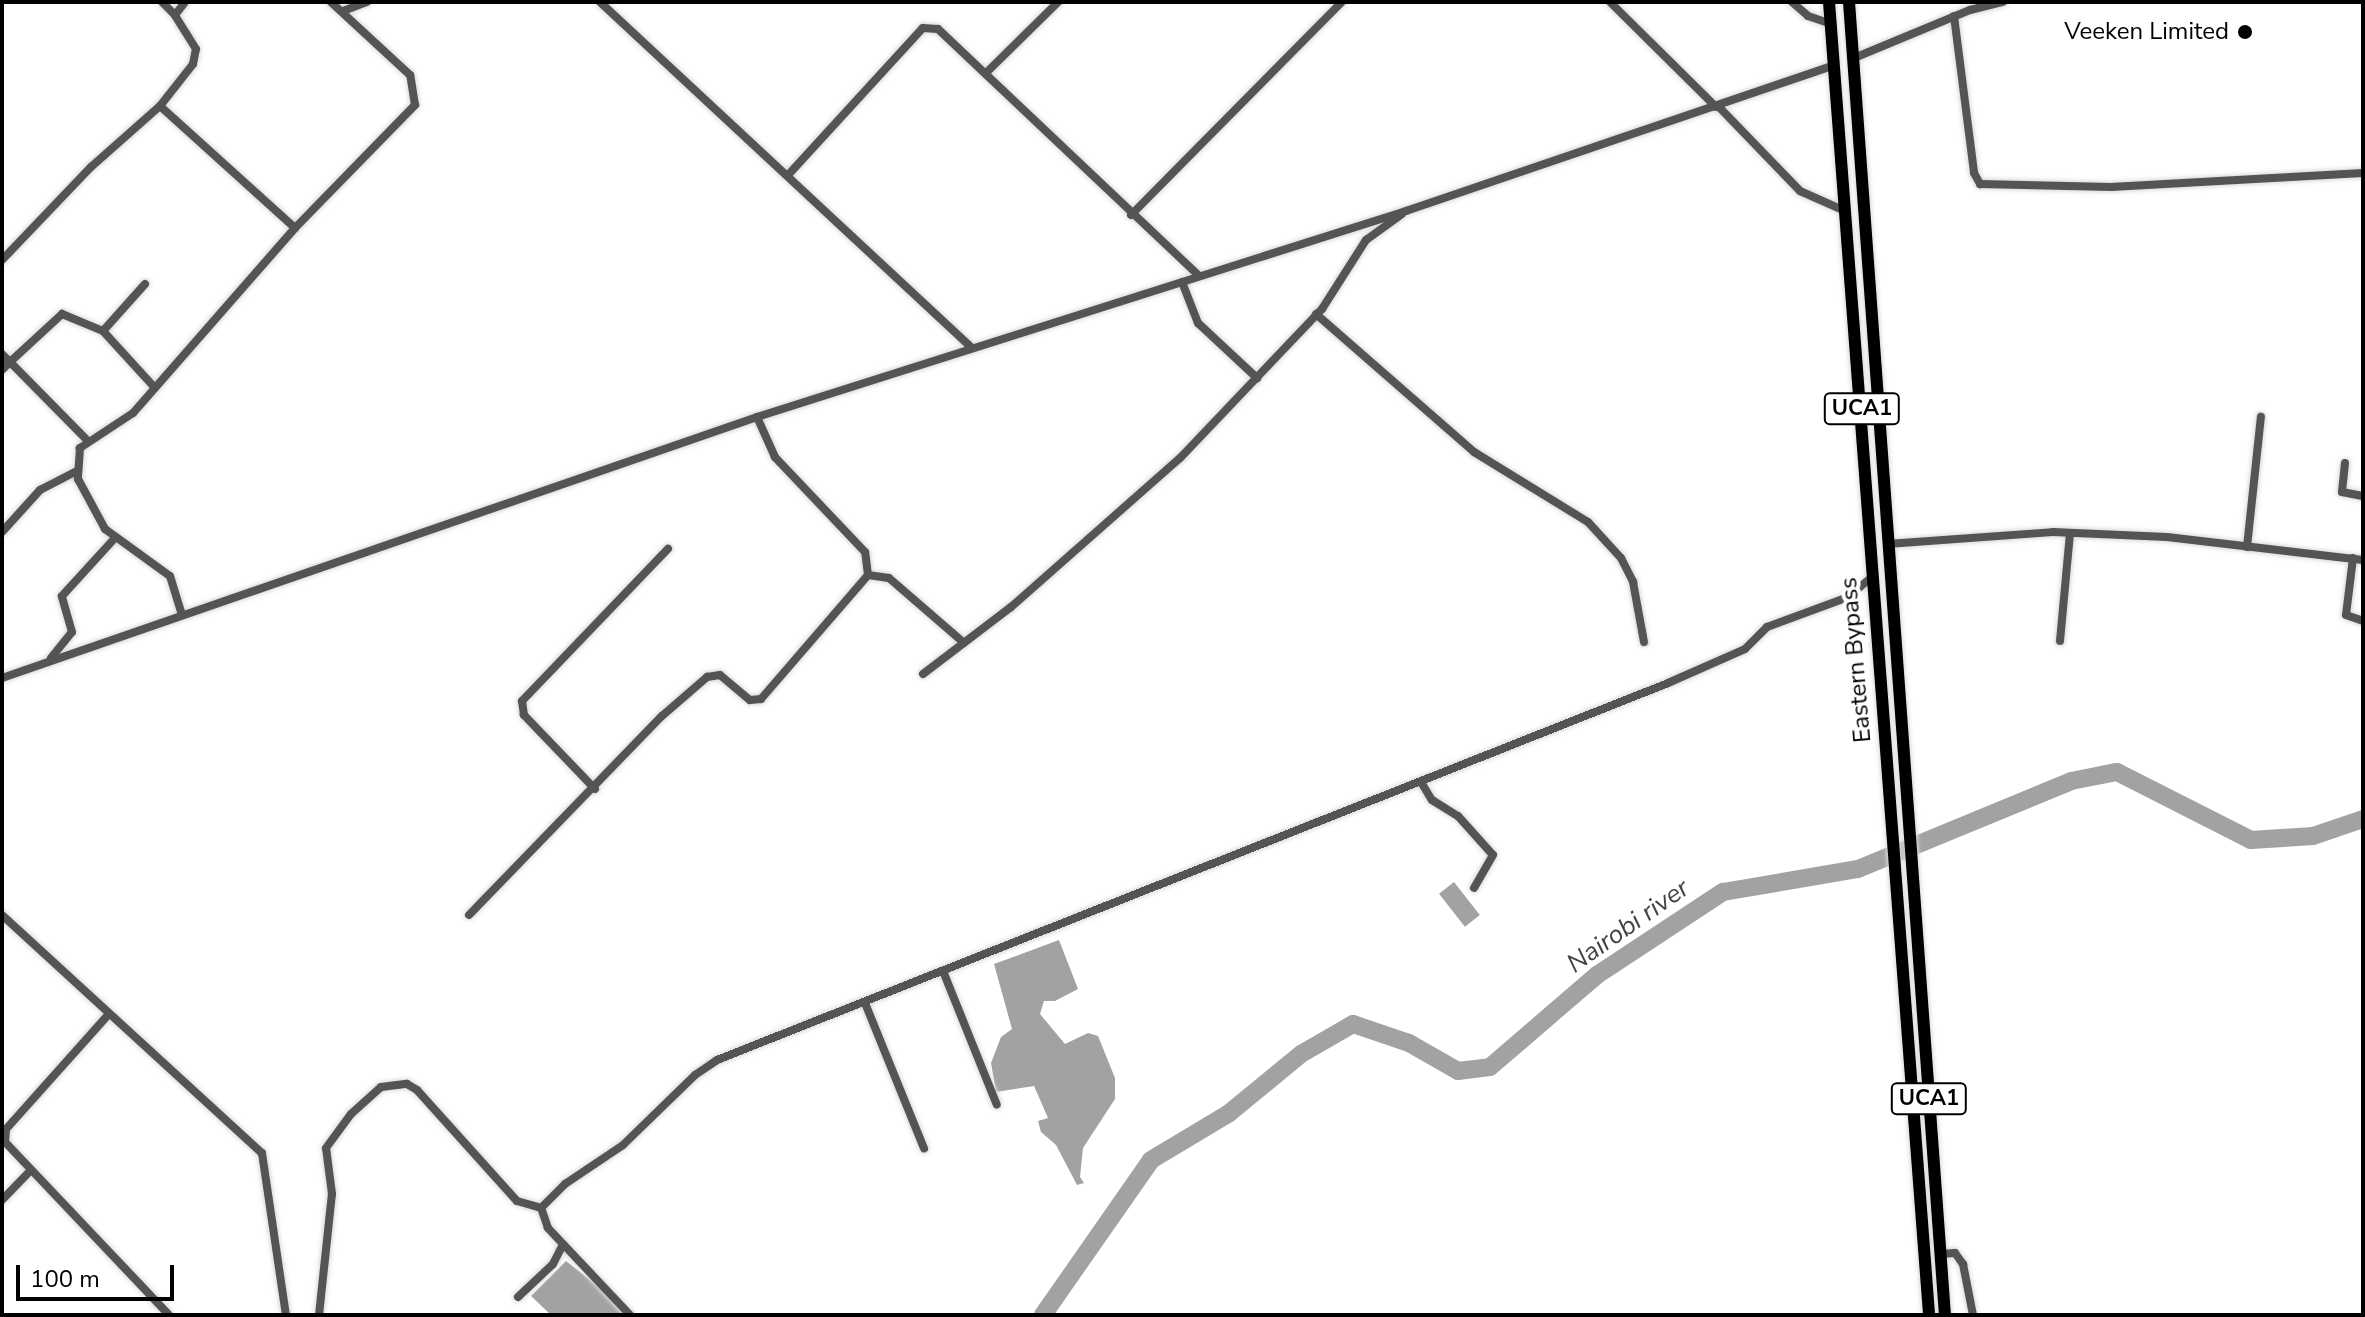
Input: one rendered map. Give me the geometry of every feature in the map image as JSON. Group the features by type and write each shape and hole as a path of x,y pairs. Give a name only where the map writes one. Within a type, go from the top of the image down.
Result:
{"main road":[{"name":"Eastern Bypass","path":"1829,2 1849,212 1871,578 1898,887 1929,1315"},
{"name":"Eastern Bypass","path":"1849,2 1945,1315"}],"street":[{"path":"2,260 91,167 160,106 197,57 190,34 162,2"},
{"path":"175,15 185,2"},
{"path":"182,615 170,576 105,529 77,471 86,439 133,413 295,228 415,105 410,75 331,2"},
{"path":"343,11 367,2"},
{"path":"600,2 789,174 972,348"},
{"path":"987,72 1058,2"},
{"path":"1131,215 1342,2"},
{"path":"1610,2 1800,191 1849,212"},
{"path":"1792,2 1808,16 1831,24"},
{"path":"1854,58 1954,16 1969,6 2003,2"},
{"path":"1954,16 1974,173 1980,184 2111,187 2363,173"},
{"path":"789,174 923,28 938,29 987,72 1131,215 1199,276"},
{"path":"2,678 757,417 1406,211 1833,66"},
{"path":"160,106 295,228"},
{"path":"923,674 1091,540 1180,458 1316,314 1366,240 1406,211"},
{"path":"1182,282 1198,323 1257,378"},
{"path":"103,331 145,284"},
{"path":"2,370 62,314 103,331 155,388"},
{"path":"1316,314 1483,459 1588,522 1621,558 1633,582 1644,642"},
{"path":"2,354 86,439"},
{"path":"469,915 595,789 662,716 707,677 720,675 750,700 761,699 868,575 865,552 775,457 757,417"},
{"path":"2247,547 2261,417"},
{"path":"2345,463 2342,492 2363,496"},
{"path":"2,532 40,490 77,471"},
{"path":"1887,544 2070,533 2363,560"},
{"path":"2060,641 2070,533"},
{"path":"50,661 72,632 62,596 115,538"},
{"path":"595,789 524,715 522,701 668,549"},
{"path":"2353,558 2346,615 2363,621"},
{"path":"868,575 889,578 964,643"},
{"path":"630,1315 563,1244 541,1217 541,1208 565,1184 623,1145 695,1075 717,1060 1421,782 1723,659 1767,627 1848,597 1871,578"},
{"path":"1421,782 1432,800 1458,816 1490,849 1492,861 1474,888"},
{"path":"2,915 262,1153 286,1315"},
{"path":"943,971 997,1105"},
{"path":"865,1003 924,1148"},
{"path":"108,1015 6,1129 10,1150 169,1315"},
{"path":"319,1315 332,1194 326,1148 359,1104 381,1087 407,1084 417,1090 517,1201 541,1208"},
{"path":"2,1200 29,1172"},
{"path":"518,1297 553,1264 563,1244"},
{"path":"1940,1254 1955,1253 1963,1264 1973,1315"}],"shaded area":[{"path":"1454,882 1480,915 1465,927 1439,894"},
{"path":"1059,940 1078,989 1055,1001 1044,1001 1040,1014 1065,1044 1088,1033 1098,1036 1115,1078 1115,1099 1083,1148 1080,1177 1084,1183 1077,1185 1056,1145 1041,1132 1038,1121 1048,1118 1034,1086 996,1092 991,1063 1001,1037 1012,1029 994,964"},
{"path":"566,1261 598,1286 623,1315 551,1315 531,1296"}],"waterway":[{"name":"Nairobi river","path":"1043,1315 1151,1160 1228,1114 1301,1054 1353,1024 1409,1043 1458,1071 1490,1067 1597,975 1723,892 1858,869 2071,781 2117,772 2251,840 2313,836 2363,819"}],"place":[{"name":"Veeken Limited","path":"2245,32"}]}
